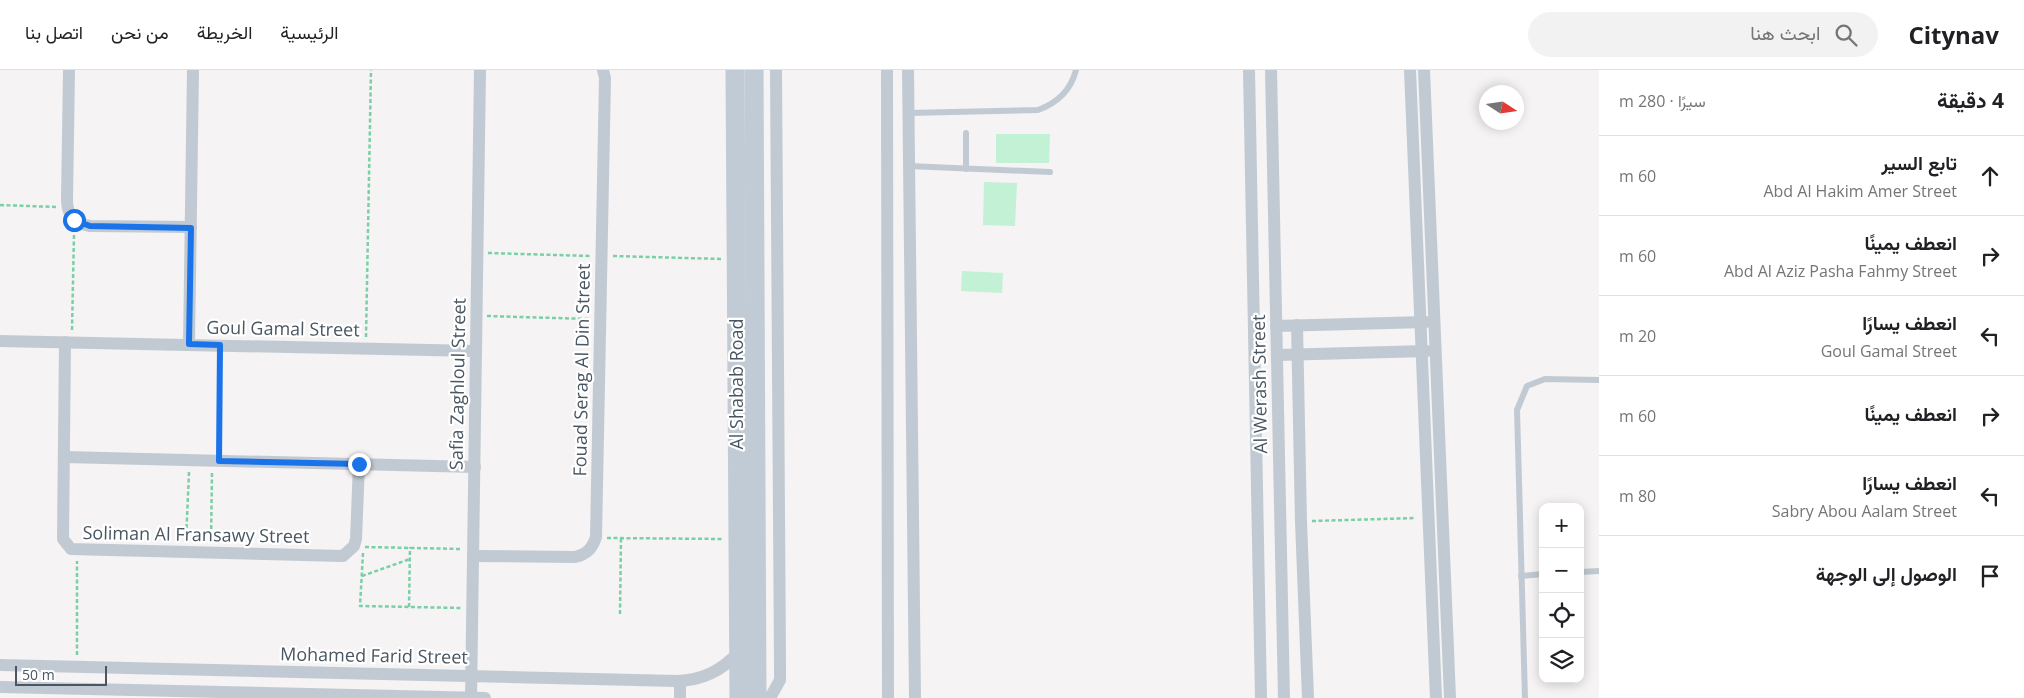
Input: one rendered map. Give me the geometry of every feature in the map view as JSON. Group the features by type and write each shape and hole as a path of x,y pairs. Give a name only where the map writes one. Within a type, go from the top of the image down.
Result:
{"street":[{"path":"69,70 67,207 74,220 90,226 191,228"},
{"path":"189,344 193,70"},
{"name":"Safia Zaghloul Street","path":"471,698 480,70"},
{"name":"Fouad Serag Al Din Street","path":"596,538 605,78 603,70"},
{"name":"Al Shabab Road","path":"735,70 739,698"},
{"name":"Al Shabab Road","path":"754,70 757,698"},
{"path":"770,698 780,680 776,70"},
{"path":"886,70 888,698"},
{"path":"908,70 915,698"},
{"name":"Al Werash Street","path":"1248,70 1261,698"},
{"name":"Al Werash Street","path":"1271,70 1284,698"},
{"path":"1410,70 1420,351 1436,698"},
{"path":"1424,70 1434,350 1450,698"},
{"path":"887,256 909,256"},
{"path":"1276,326 1433,321"},
{"path":"1297,326 1300,522 1308,698"},
{"name":"Goul Gamal Street","path":"0,341 476,350"},
{"name":"Soliman Al Fransawy Street","path":"68,342 63,539 71,549 343,556 350,553 356,539 359,464"},
{"path":"1277,355 1434,350"},
{"path":"888,360 910,360"},
{"path":"64,457 474,466"},
{"path":"473,552 575,557 585,554 592,547 596,538"},
{"name":"Mohamed Farid Street","path":"0,665 676,681 705,677 718,671 739,652"},
{"path":"676,681 680,686 680,698"},
{"path":"0,687 115,694 484,698"}],"lane":[{"path":"908,113 1038,110 1048,106 1063,95 1073,81 1076,70"},
{"path":"966,133 966,169"},
{"path":"908,166 1050,172"},
{"path":"1525,698 1517,410 1527,386 1545,379 1599,380"},
{"path":"1584,572 1599,571"},
{"path":"1521,576 1539,574"}],"path":[{"path":"366,348 371,70"},
{"path":"0,205 67,207"},
{"path":"68,342 74,220"},
{"path":"476,315 600,319"},
{"path":"210,553 216,461 220,345"},
{"path":"186,553 189,460"},
{"path":"1300,522 1428,518"},
{"path":"596,538 738,540"},
{"path":"620,614 621,538"},
{"path":"472,609 360,606 363,547 473,552"},
{"path":"409,607 410,548"},
{"path":"77,550 77,667"},
{"path":"362,576 410,559"}],"green space":[{"path":"996,134 1050,134 1049,163 996,163"},
{"path":"984,182 1017,183 1015,226 983,225"},
{"path":"962,271 1003,273 1002,293 961,291"}],"route":[{"path":"74,220 90,226 191,228 189,344 220,345 219,461 359,464"}]}
